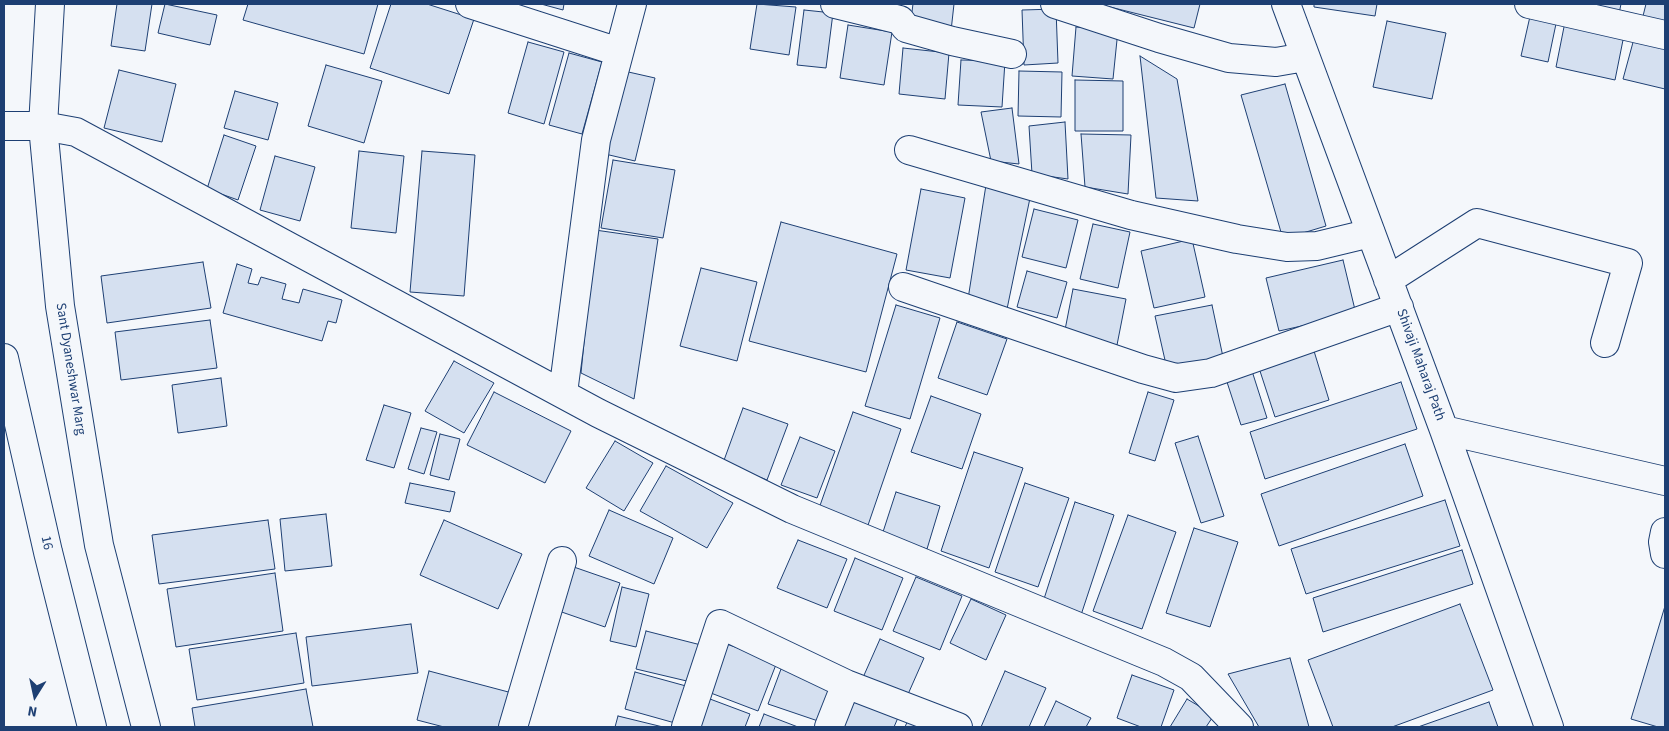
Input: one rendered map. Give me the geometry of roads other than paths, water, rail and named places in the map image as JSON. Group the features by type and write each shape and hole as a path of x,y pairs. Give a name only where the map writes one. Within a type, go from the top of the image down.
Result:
{"street":[{"name":"Sant Dyaneshwar Marg","path":"50,4 43,126 60,306 98,545 146,727"},
{"path":"470,4 619,52"},
{"path":"563,394 596,140 632,4"},
{"path":"835,4 900,20 906,28 952,41 1012,54"},
{"path":"1056,4 1159,38 1230,58 1276,62 1306,57"},
{"name":"Shivaji Maharaj Path","path":"1286,4 1444,430 1548,722"},
{"path":"1529,4 1665,35"},
{"path":"4,126 43,126 76,132 563,394 792,509 1164,662 1191,678 1239,727"},
{"path":"909,150 1131,215 1237,239 1287,247 1317,246 1371,233"},
{"path":"1388,280 1477,223 1628,263 1605,343"},
{"path":"903,287 1143,369 1176,378 1211,374 1399,307"},
{"name":"16","path":"4,358 48,552 92,727"},
{"path":"1444,430 1665,481"},
{"path":"1665,532 1665,554"},
{"path":"513,727 562,561"},
{"path":"686,727 720,624 846,684 958,727"},
{"path":"829,727 846,684"}]}
